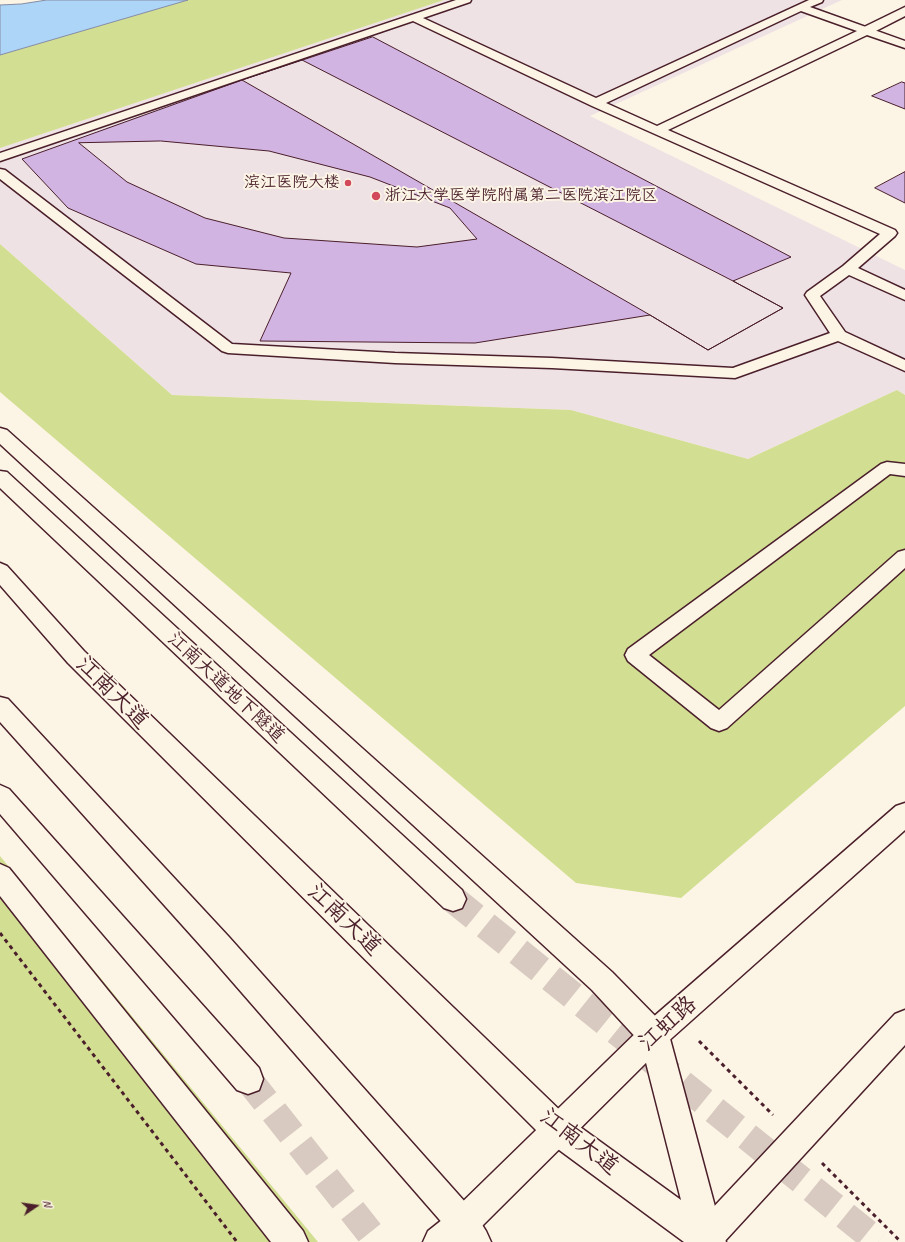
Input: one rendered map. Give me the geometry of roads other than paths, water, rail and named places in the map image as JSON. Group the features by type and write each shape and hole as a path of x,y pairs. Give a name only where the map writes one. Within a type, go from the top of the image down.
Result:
{"main road":[{"path":"866,31 905,11"},
{"path":"0,434 602,981 654,1035 707,1241"},
{"name":"江南大道地下隧道","path":"0,477 453,899"},
{"name":"江南大道","path":"0,571 76,657 558,1130 707,1241"},
{"path":"0,706 219,946 469,1232"},
{"path":"0,796 248,1079"},
{"name":"江虹路","path":"439,1242 469,1232 558,1130 654,1035 905,814"},
{"path":"0,876 292,1242"},
{"path":"707,1241 905,1024"}],"lane":[{"path":"0,157 466,0"},
{"path":"596,103 818,0"},
{"path":"801,7 905,45"},
{"path":"414,18 596,103 890,233 848,269 812,295 839,335 905,366"},
{"path":"658,130 866,31"},
{"path":"0,173 228,348 395,358 552,363 735,373 839,335"},
{"path":"848,269 905,296"},
{"path":"905,470 887,468 635,655 719,722 905,557"}],"water":[{"path":"47,0 188,0 0,55 0,5 21,4"}],"tunnel":[{"path":"453,899 878,1242"},
{"path":"248,1079 377,1242"}],"place":[{"name":"滨江医院大楼","path":"348,183"},
{"name":"浙江大学医学院附属第二医院滨江院区","path":"376,196"}]}
